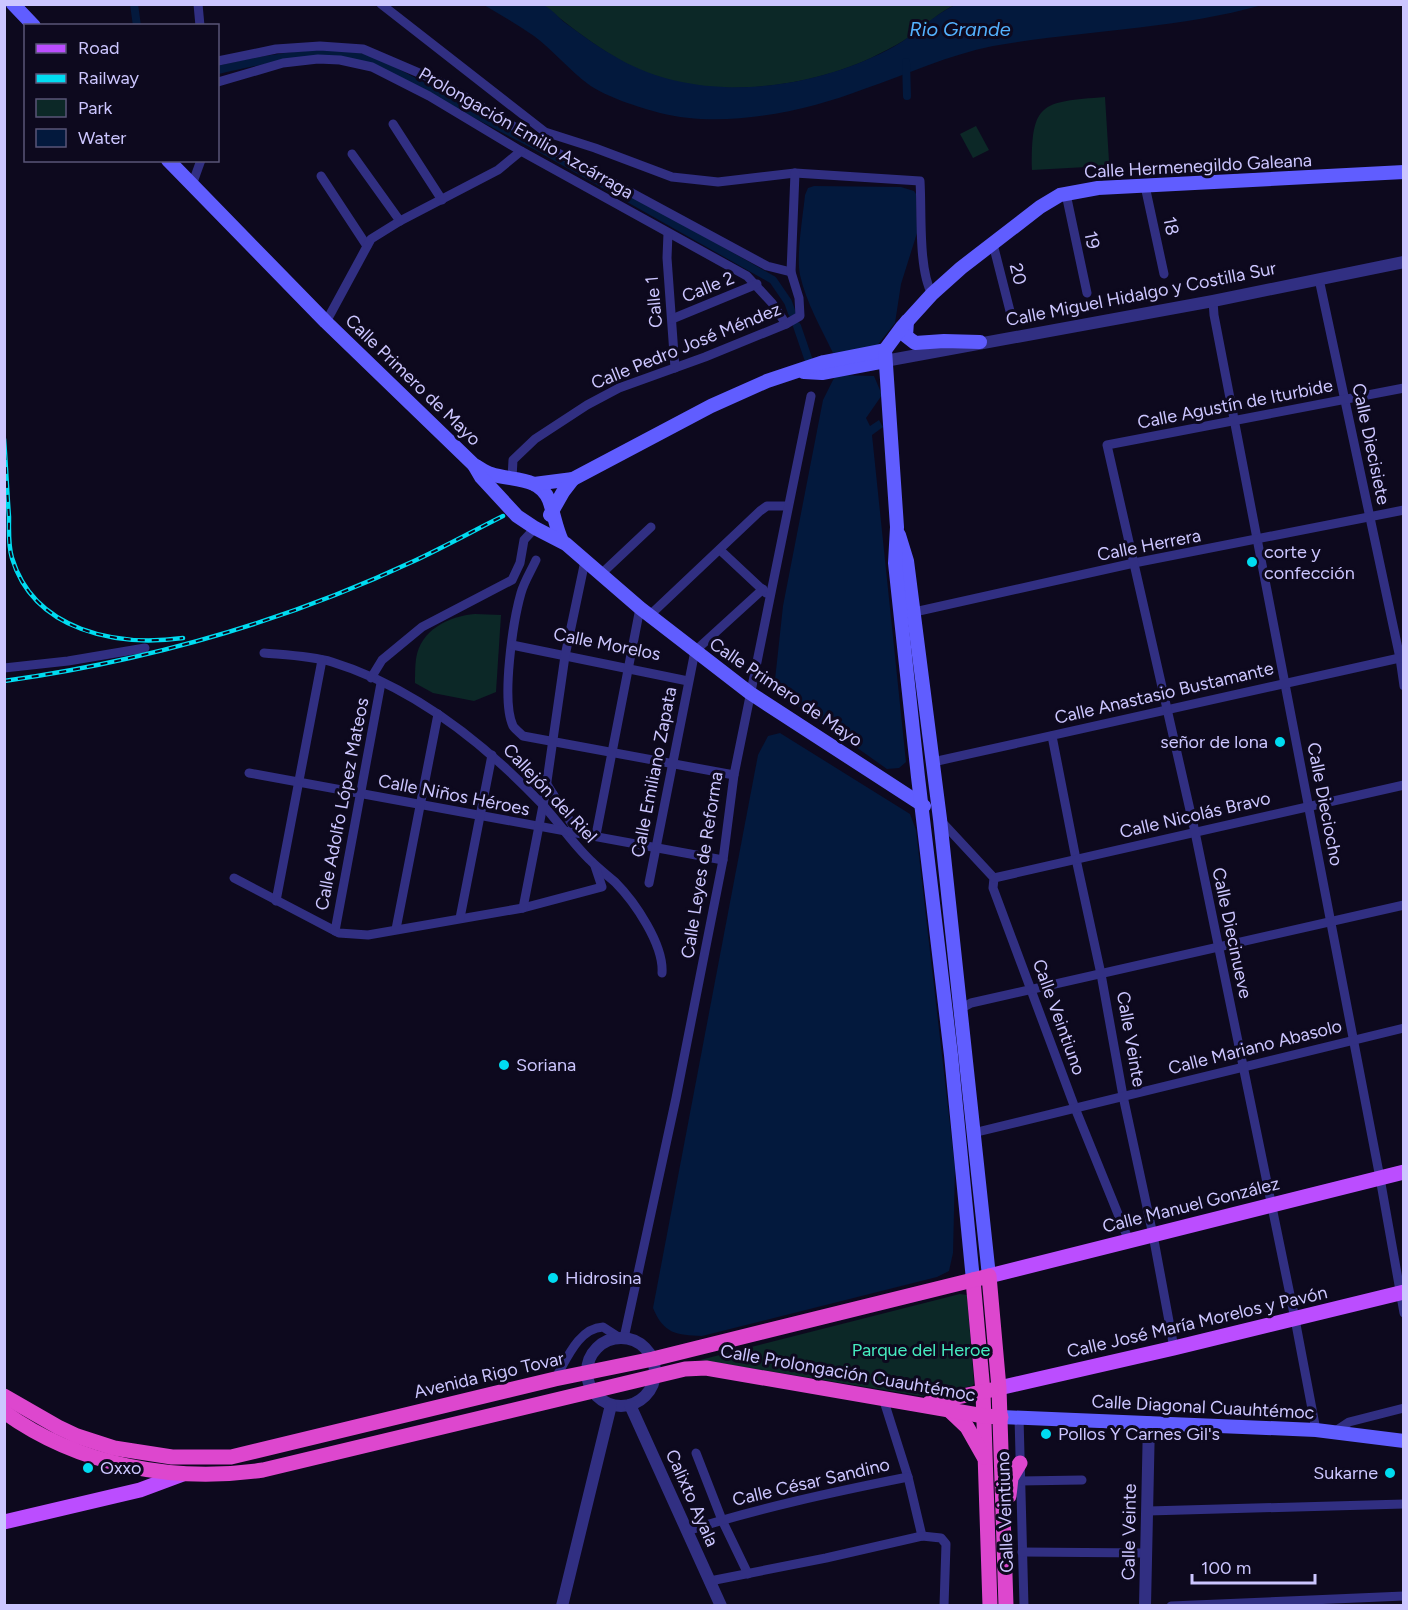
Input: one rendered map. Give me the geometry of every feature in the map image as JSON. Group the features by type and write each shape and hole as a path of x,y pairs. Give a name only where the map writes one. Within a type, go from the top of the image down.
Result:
{"highway":[{"name":"Avenida Rigo Tovar","path":"4,1396 42,1419 77,1436 133,1452 172,1457 231,1457 587,1372 653,1359 989,1276"},
{"path":"989,1276 1001,1417 1006,1605"},
{"path":"973,1280 983,1392 990,1605"},
{"name":"Calle Prolongación Cuauhtémoc","path":"655,1376 685,1369 706,1368 1001,1417"},
{"path":"4,1412 45,1436 91,1456 129,1467 183,1474 214,1475 264,1470 655,1376"},
{"path":"454,1425 472,1409 542,1394 550,1381"},
{"path":"921,1404 999,1388"},
{"path":"948,1409 967,1427 986,1461"},
{"path":"374,1423 378,1442"},
{"path":"1003,1528 1008,1513 1011,1478 1020,1463"}],"main road":[{"path":"13,4 32,24"},
{"name":"Calle Primero de Mayo","path":"170,162 326,322 474,465 517,516 562,541 645,612 750,693 920,802 940,819"},
{"name":"Calle Hermenegildo Galeana","path":"885,356 908,321 932,294 961,268 1040,207 1066,194 1098,188 1404,172"},
{"path":"908,321 906,336 915,343 980,342"},
{"path":"534,484 573,479 711,406 767,381 824,362 885,356 897,527 895,563 908,614 933,762 989,1276"},
{"name":"Calle Primero de Mayo","path":"474,465 491,474 528,480 541,489 548,499 562,541"},
{"path":"503,500 507,486 513,478"},
{"path":"535,528 552,513 562,492 573,479"},
{"path":"908,614 920,802 951,1055 973,1280"},
{"path":"901,790 912,785 918,777"},
{"name":"Calle Manuel González","path":"989,1276 1404,1172"},
{"name":"Calle José María Morelos y Pavón","path":"999,1388 1402,1292"},
{"name":"Calle Diagonal Cuauhtémoc","path":"1001,1417 1316,1430 1404,1441"},
{"path":"4,1522 140,1490 183,1474"}],"street":[{"path":"198,4 200,24"},
{"path":"381,4 545,132 672,177 718,182 776,174 795,174 920,181 924,270 927,285 932,294"},
{"path":"219,61 287,48 320,46 363,49 440,82 558,153 767,266 791,272 795,174"},
{"name":"Prolongación Emilio Azcárraga","path":"219,82 283,63 318,59 340,60 372,66 747,276 757,284 786,324"},
{"path":"393,124 442,200"},
{"name":"Calle Primero de Mayo","path":"326,322 367,246 378,234 498,170 521,151"},
{"path":"352,154 400,221"},
{"path":"192,185 200,162"},
{"path":"321,176 367,246"},
{"name":"18","path":"1145,186 1164,274"},
{"name":"19","path":"1066,194 1087,293"},
{"name":"Calle 1","path":"668,233 667,258 675,368"},
{"name":"20","path":"993,244 1010,311"},
{"name":"Calle Miguel Hidalgo y Costilla Sur","path":"885,356 980,342 1213,301 1404,262"},
{"name":"Calle Pedro José Méndez","path":"513,478 513,460 535,439 587,405 619,388 786,324 800,316 799,298 791,272"},
{"name":"Calle Diecisiete","path":"1319,279 1369,517 1402,658 1404,686"},
{"name":"Calle 2","path":"672,319 757,284"},
{"name":"Calle Dieciocho","path":"1213,301 1256,541 1402,1292 1404,1313"},
{"name":"Calle Agustín de Iturbide","path":"1107,445 1404,388"},
{"name":"Calle Leyes de Reforma","path":"622,1338 676,1098 723,860 734,775 811,396"},
{"name":"Calle Diecinueve","path":"1107,445 1195,832 1316,1430"},
{"path":"596,835 628,668 645,612 720,550 767,506 788,506"},
{"name":"Calle Herrera","path":"908,614 1134,563 1256,541 1404,510"},
{"path":"600,575 651,527"},
{"path":"371,678 382,660 422,627 512,580 520,563 524,540 535,528"},
{"path":"720,550 770,597"},
{"path":"536,560 521,591 508,697 513,726 523,736 734,775"},
{"path":"523,908 566,656 585,561"},
{"path":"512,580 521,591"},
{"path":"695,651 763,589"},
{"name":"Calle Morelos","path":"515,646 688,681"},
{"path":"4,668 68,661 145,648"},
{"name":"Calle Emiliano Zapata","path":"649,883 695,651"},
{"name":"Callejón del Riel","path":"264,653 322,660 371,678 438,714 464,731 542,804 562,830 616,884 644,920 663,962 662,973"},
{"name":"Calle Anastasio Bustamante","path":"933,762 1402,658"},
{"path":"276,901 322,660"},
{"name":"Calle Adolfo López Mateos","path":"335,930 381,683"},
{"path":"396,929 438,714"},
{"name":"Calle Veinte","path":"1052,736 1174,1348"},
{"path":"460,918 492,755"},
{"name":"Calle Niños Héroes","path":"249,773 723,860"},
{"path":"546,783 577,832"},
{"name":"Calle Nicolás Bravo","path":"994,878 1404,785"},
{"path":"940,819 994,878"},
{"path":"234,878 339,933 368,935 523,908 602,887 594,864"},
{"name":"Calle Veintiuno","path":"994,878 993,888 1075,1108 1129,1241"},
{"path":"960,1010 971,1003 1404,904"},
{"name":"Calle Mariano Abasolo","path":"974,1133 1404,1028"},
{"path":"550,1381 581,1337 591,1329 603,1327 622,1338 638,1342 653,1359 655,1376 653,1386 639,1401 630,1405 611,1405 600,1399 592,1390 587,1372 588,1363 598,1347 607,1341 622,1338"},
{"path":"883,1398 908,1477 922,1536"},
{"path":"562,1605 611,1405"},
{"name":"Calixto Ayala","path":"630,1405 721,1605"},
{"path":"1334,1432 1349,1422 1404,1408"},
{"name":"Calle Veintiuno","path":"1019,1417 1024,1605"},
{"name":"Calle Veinte","path":"1145,1605 1149,1422"},
{"path":"696,1453 722,1520 748,1574"},
{"name":"Calle César Sandino","path":"687,1531 815,1497 908,1477"},
{"path":"1020,1481 1082,1480"},
{"path":"1148,1511 1404,1504"},
{"path":"710,1581 922,1536 941,1538 946,1544 944,1605"},
{"path":"1022,1552 1147,1553"},
{"path":"1171,1605 1404,1596"}],"green space":[{"path":"543,5 955,5 898,44 845,69 785,84 722,88 663,79 636,69 599,47"},
{"path":"1105,97 1109,161 1105,166 1032,170 1034,131 1038,118 1044,110 1066,101"},
{"path":"976,126 989,150 973,158 960,134"},
{"path":"475,614 501,615 496,692 474,701 433,693 415,683 416,662 423,640 437,626 446,621"},
{"name":"Parque del Heroe","path":"960,1294 967,1295 974,1384 972,1386 921,1396 700,1360"}],"water":[{"name":"Rio Grande","path":"524,3 543,5 585,37 621,60 653,74 687,83 722,87 795,82 830,73 864,61 895,46 955,5 1262,5 1195,20 993,46 944,60 816,105 764,116 710,119 685,118 660,113 632,105 604,93 588,84 534,36 484,5"},
{"path":"814,186 901,187 914,191 916,194 917,233 901,284 895,323 876,347 833,353 806,295 800,275 799,246 805,195 808,188"},
{"path":"839,375 874,376 882,395 866,418 870,426 879,420 883,427 872,435 906,762 899,768 887,769 774,689 783,606 823,400 834,378"},
{"path":"780,733 910,814 916,830 955,1168 953,1253 949,1271 937,1277 702,1336 678,1334 666,1328 653,1308 758,755 768,736"}],"waterway":[{"path":"134,4 137,24"},
{"path":"219,70 275,58 313,54 371,59 538,147 773,280 788,302 792,313"},
{"path":"906,62 907,96"},
{"path":"797,326 809,361"}],"railway":[{"path":"4,439 9,543 12,558 23,583 39,603 58,618 81,629 106,636 132,640 183,638"},
{"path":"4,681 110,662 265,621 365,583 425,556 503,516"}],"place":[{"name":"corte y confección","path":"1252,562"},
{"name":"señor de lona","path":"1280,742"},
{"name":"Soriana","path":"504,1065"},
{"name":"Hidrosina","path":"553,1278"},
{"name":"Pollos Y Carnes Gil's","path":"1046,1434"},
{"name":"Oxxo","path":"88,1468"},
{"name":"Sukarne","path":"1390,1473"}]}
